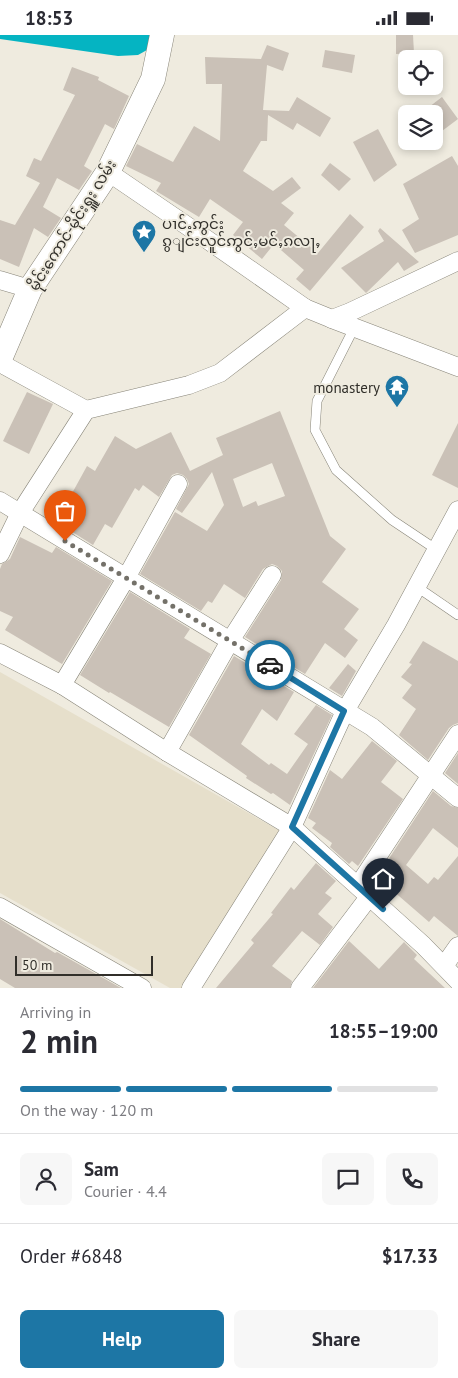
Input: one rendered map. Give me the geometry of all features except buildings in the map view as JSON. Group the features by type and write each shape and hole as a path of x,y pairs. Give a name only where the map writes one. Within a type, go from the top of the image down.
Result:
{"main road":[{"name":"မိုင်းကောင်-မိုင်းရှူး လမ်း","path":"0,359 30,289 108,173 153,79 162,35"}],"street":[{"path":"108,173 305,308 458,367"},
{"path":"332,319 458,261"},
{"path":"0,280 30,289"},
{"path":"0,363 86,409 189,385 220,373 305,308"},
{"path":"0,554 20,513 86,409"},
{"path":"62,685 126,578 178,484"},
{"path":"0,501 372,727 458,798"},
{"path":"192,988 292,827 344,711 396,625 458,510"},
{"path":"167,752 230,641 272,575"},
{"path":"0,653 62,685 167,752 292,827 458,981"},
{"path":"300,988 363,891 430,776 458,734"},
{"path":"0,907 142,988"},
{"path":"444,966 458,946"}],"lane":[{"path":"354,328 317,401 315,429 336,470 392,520 436,550"},
{"path":"417,587 458,615"}],"shaded area":[{"path":"0,672 289,836 183,988 170,988 0,893"}],"water":[{"path":"0,35 152,35 147,50 138,55 118,56 0,39"}],"way so far":[{"path":"65,541 270,665"}],"place":[{"name":"ပၢင်ႇဢွင်ႈ ၵွျင်းလူင်ဢွင်ႇမင်ႇၵလႃႇ","path":"144,253"},
{"name":"monastery","path":"397,408"}],"route":[{"path":"270,665 344,711 292,827 383,909"}]}
